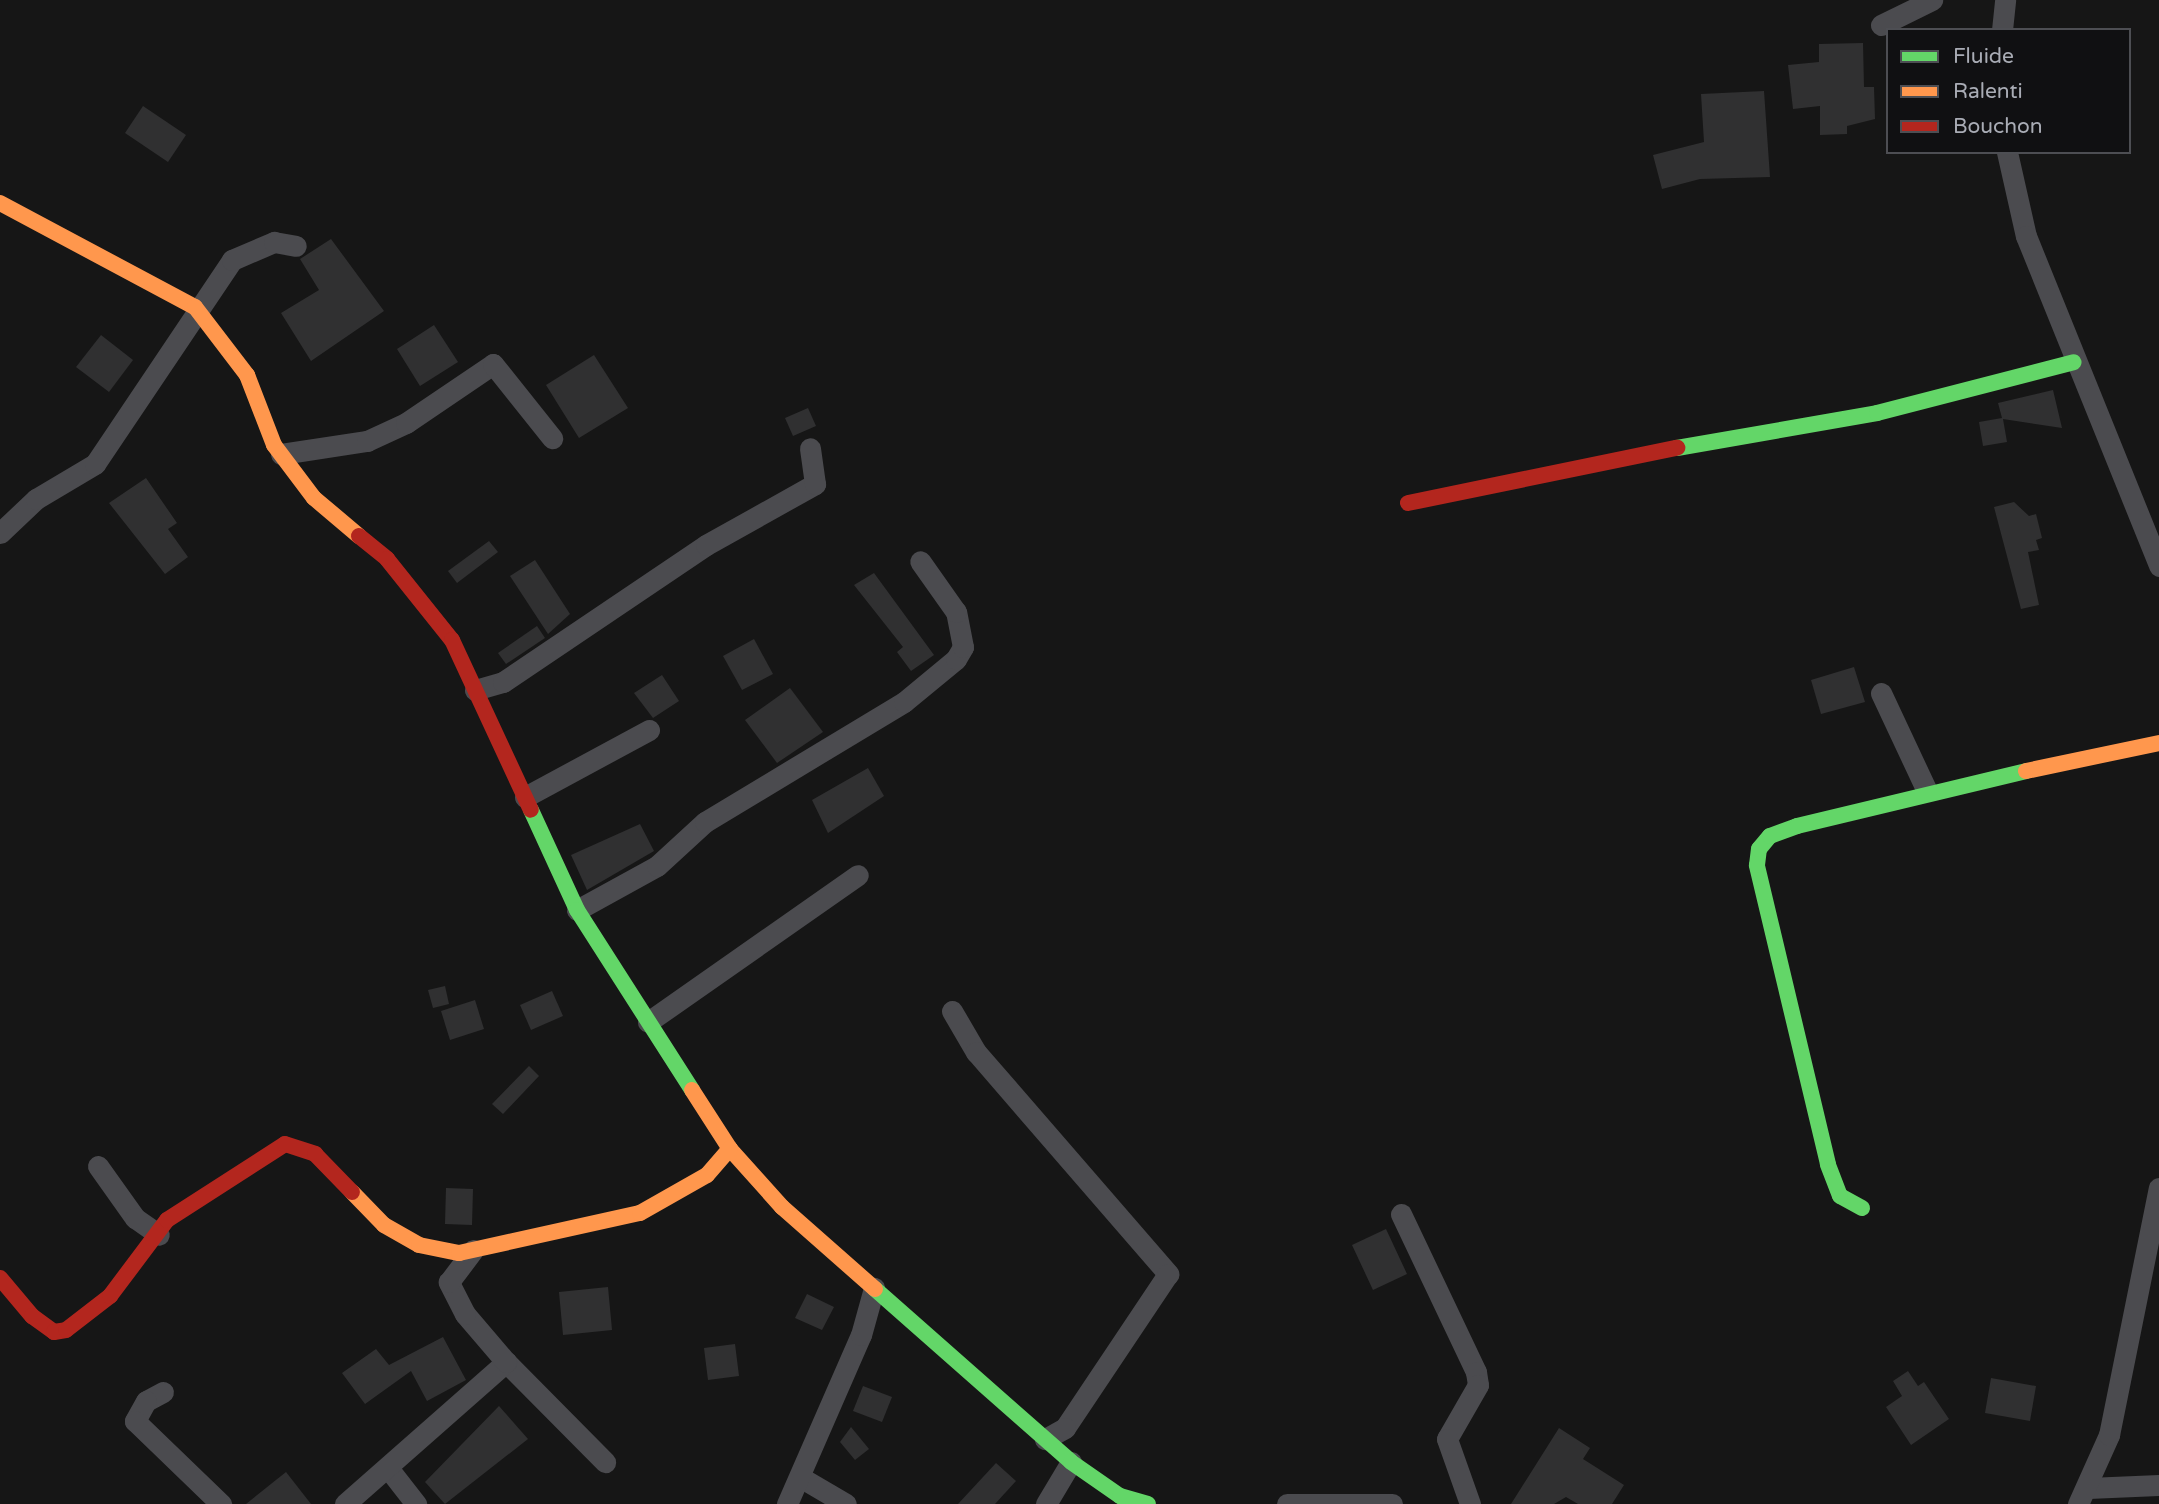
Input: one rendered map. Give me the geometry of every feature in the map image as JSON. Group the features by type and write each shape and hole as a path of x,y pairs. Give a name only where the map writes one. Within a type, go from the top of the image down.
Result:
{"street":[{"path":"1881,25 1932,0"},
{"path":"2002,28 2005,0"},
{"path":"2007,154 2026,236 2074,362 2159,566"},
{"path":"0,203 195,307 247,375 281,454 314,499 387,559 452,640 577,910 730,1149 782,1207 1072,1462 1120,1496 1148,1504"},
{"path":"0,533 36,499 95,464 139,406 195,307 232,260 274,242 296,246"},
{"path":"1408,503 1525,475 1877,413 2074,362"},
{"path":"281,454 367,441 406,424 493,364 552,438"},
{"path":"475,690 503,682 706,545 815,484 810,449"},
{"path":"577,910 657,866 705,822 904,702 956,659 963,647 956,612 920,561"},
{"path":"1881,693 1927,791"},
{"path":"525,797 649,730"},
{"path":"1862,1208 1840,1196 1828,1164 1813,1080 1757,865 1759,849 1770,836 1797,826 1927,791 2159,743"},
{"path":"648,1021 858,875"},
{"path":"952,1011 976,1052 1168,1274 1065,1428 1045,1439"},
{"path":"0,1278 32,1316 54,1332 66,1330 110,1296 159,1235 167,1220 285,1144 315,1154 384,1225 418,1245 473,1250 640,1213 707,1175 730,1149"},
{"path":"97,1166 135,1218 159,1235"},
{"path":"2083,1496 2109,1435 2159,1188"},
{"path":"1401,1214 1476,1372 1478,1385 1447,1439 1470,1504"},
{"path":"473,1250 449,1282 465,1314 506,1362 605,1462"},
{"path":"787,1504 800,1478 874,1288"},
{"path":"345,1504 506,1362"},
{"path":"163,1392 146,1401 135,1421 221,1504"},
{"path":"1046,1504 1072,1462"},
{"path":"388,1468 416,1504"},
{"path":"800,1478 846,1504"},
{"path":"2083,1496 2159,1485"},
{"path":"1287,1504 1392,1504"}],"building":[{"path":"1863,43 1864,87 1874,87 1875,119 1847,126 1847,134 1820,135 1820,106 1793,109 1788,65 1819,62 1819,44"},
{"path":"1764,91 1770,177 1700,179 1662,189 1653,155 1704,142 1701,94"},
{"path":"143,106 186,135 168,162 125,133"},
{"path":"331,239 384,311 311,361 281,313 319,290 300,259"},
{"path":"434,325 458,362 420,386 397,349"},
{"path":"101,335 133,360 109,392 76,367"},
{"path":"594,355 628,408 579,438 546,385"},
{"path":"2053,390 2062,428 2003,419 2007,442 1983,446 1979,422 2002,418 1998,403"},
{"path":"808,408 816,426 793,436 785,418"},
{"path":"146,478 177,523 168,529 188,557 165,574 109,503"},
{"path":"2014,502 2029,516 2036,514 2042,538 2036,540 2039,550 2028,552 2039,605 2021,609 1994,507"},
{"path":"489,541 498,552 457,583 448,571"},
{"path":"535,560 570,614 548,634 510,576"},
{"path":"874,573 934,655 911,671 897,652 903,647 854,585"},
{"path":"537,626 545,638 506,664 498,653"},
{"path":"754,639 773,674 742,690 723,656"},
{"path":"1854,667 1865,702 1821,714 1811,680"},
{"path":"662,675 679,701 653,718 634,693"},
{"path":"790,688 823,732 777,763 745,720"},
{"path":"868,768 884,796 828,833 812,800"},
{"path":"640,824 654,851 587,890 571,855"},
{"path":"445,986 449,1004 433,1008 428,990"},
{"path":"552,991 563,1016 531,1030 520,1005"},
{"path":"475,1000 484,1029 450,1040 441,1011"},
{"path":"529,1066 539,1076 503,1114 492,1104"},
{"path":"446,1188 473,1189 472,1225 445,1224"},
{"path":"1386,1229 1407,1274 1373,1290 1352,1245"},
{"path":"608,1287 612,1330 563,1335 559,1292"},
{"path":"807,1294 834,1307 822,1330 795,1318"},
{"path":"443,1337 466,1380 427,1401 411,1371 365,1404 342,1373 376,1349 389,1365"},
{"path":"735,1344 739,1376 708,1380 704,1348"},
{"path":"1908,1371 1918,1386 1924,1382 1949,1419 1911,1445 1886,1407 1902,1396 1893,1381"},
{"path":"1991,1378 2036,1386 2030,1421 1985,1413"},
{"path":"863,1386 892,1397 882,1422 853,1411"},
{"path":"499,1406 528,1439 445,1504 425,1482"},
{"path":"851,1427 869,1449 855,1460 840,1442"},
{"path":"1559,1428 1590,1448 1583,1459 1624,1485 1612,1504 1578,1504 1566,1497 1554,1504 1511,1504"},
{"path":"996,1463 1016,1481 995,1504 958,1504"},
{"path":"286,1472 311,1504 246,1504"}],"traffic: fast":[{"path":"1677,448 1877,413 2074,362"},
{"path":"1862,1208 1840,1196 1828,1164 1757,865 1759,849 1770,836 1797,826 2026,771"},
{"path":"531,810 577,910 692,1090"},
{"path":"875,1289 1071,1462 1120,1496 1148,1504"}],"traffic: slow":[{"path":"0,203 195,307 247,375 274,445 314,498 359,536"},
{"path":"2026,771 2159,743"},
{"path":"692,1090 730,1149 782,1207 875,1289"},
{"path":"352,1192 384,1225 419,1245 459,1253 640,1213 707,1175 730,1149"}],"traffic: jam":[{"path":"1408,503 1677,448"},
{"path":"359,536 387,559 452,640 531,810"},
{"path":"0,1278 32,1316 54,1332 66,1330 110,1296 167,1220 285,1144 315,1154 352,1192"}]}
